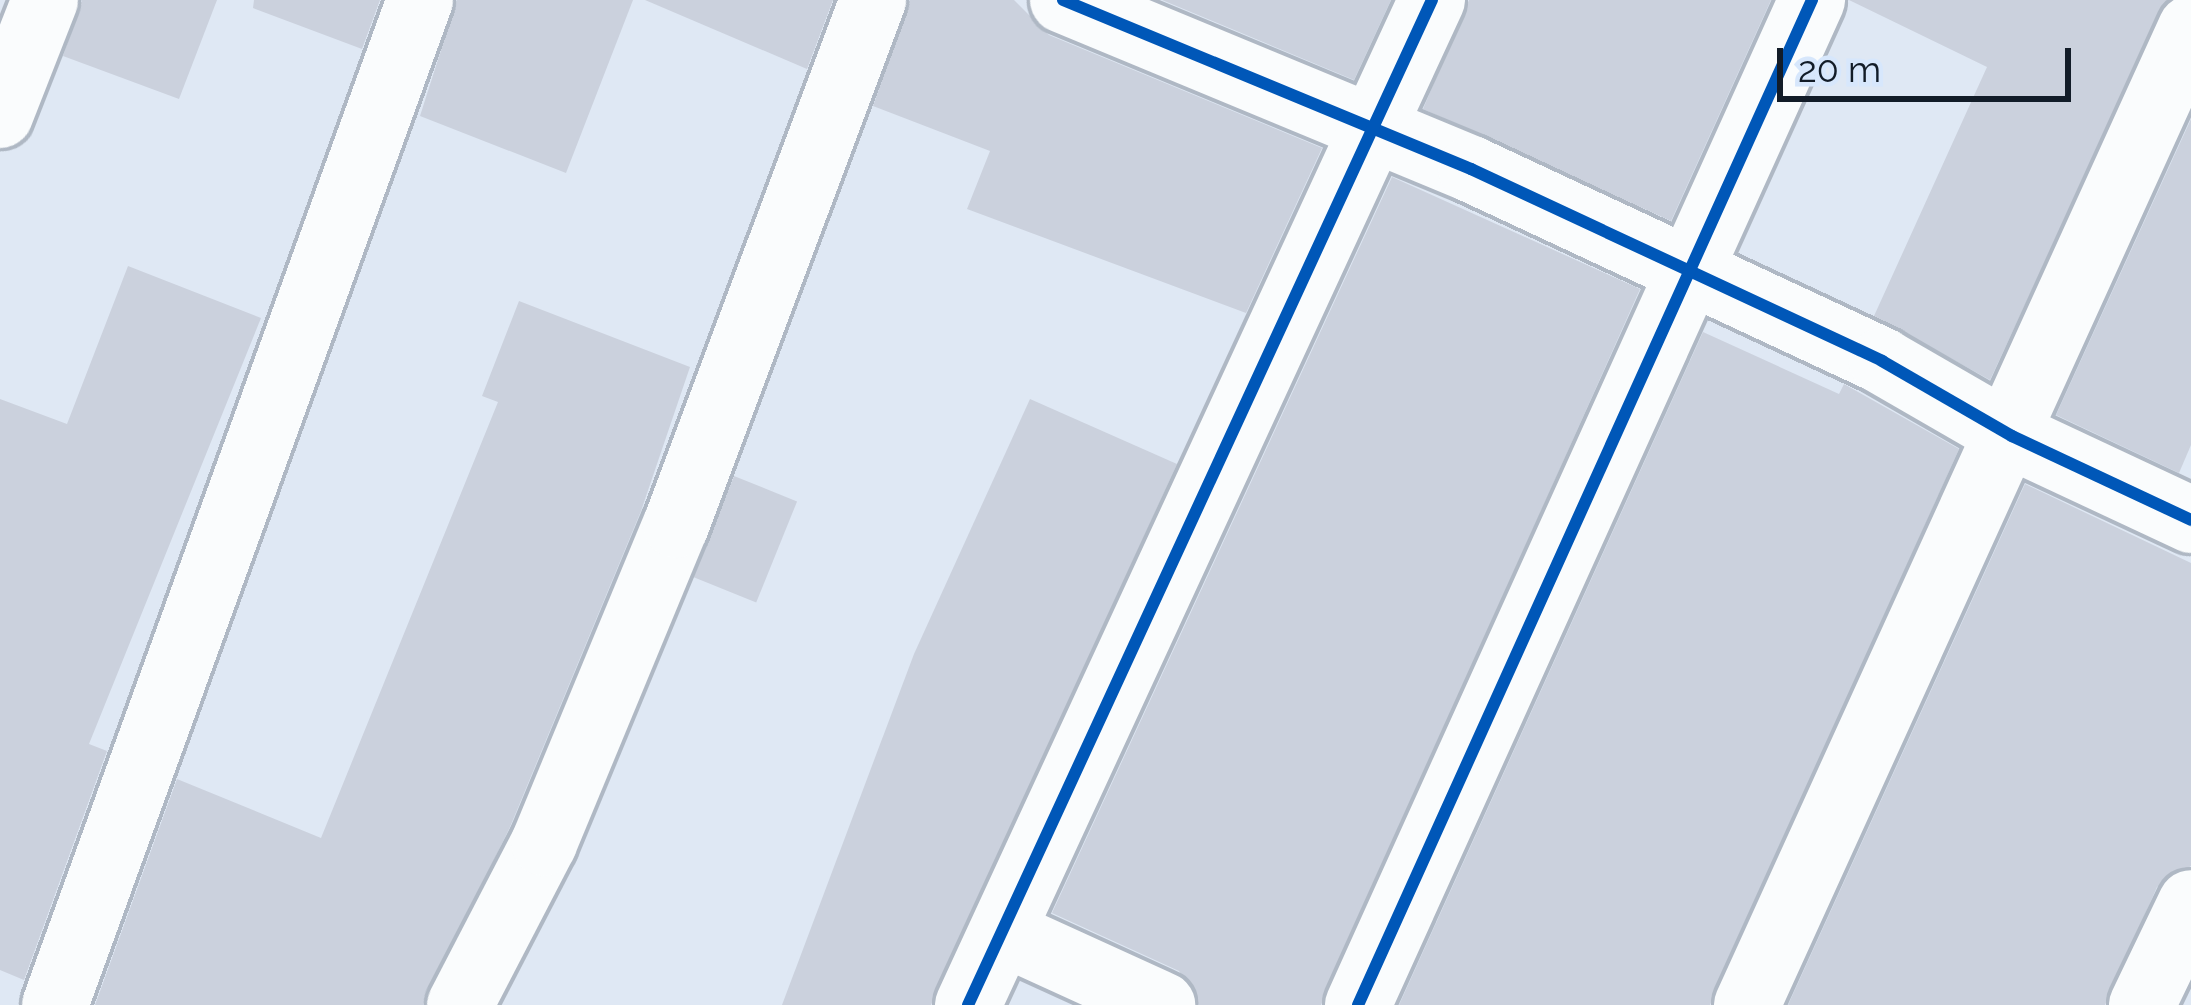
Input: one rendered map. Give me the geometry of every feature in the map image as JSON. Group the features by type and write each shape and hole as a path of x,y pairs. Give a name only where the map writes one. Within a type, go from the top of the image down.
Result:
{"street":[{"path":"0,115 45,0"},
{"path":"55,1005 420,0"},
{"path":"460,1005 544,843 668,546 873,0"},
{"path":"1063,0 1369,133 1472,169 1690,277 1882,361 2012,436 2191,520"},
{"path":"968,1005 1432,0"},
{"path":"1358,1005 1812,0"},
{"path":"1747,1005 2012,436 2191,28"},
{"path":"2142,1005 2191,903"},
{"path":"1004,933 1162,1005"}],"building":[{"path":"82,0 217,0 179,99 63,56"},
{"path":"254,0 380,0 362,49 253,8"},
{"path":"457,0 633,0 566,173 420,116"},
{"path":"645,0 833,0 807,69"},
{"path":"910,0 1014,0 1049,35 1322,148 1246,313 967,209 990,151 873,106"},
{"path":"1162,0 1391,0 1354,80"},
{"path":"1469,0 1771,0 1671,221 1423,109"},
{"path":"1849,0 2167,0 1990,380 1874,316 1987,67"},
{"path":"2191,119 2191,445 2179,473 2056,415"},
{"path":"1392,177 1640,289 1321,1005 1199,1005 1179,971 1052,913"},
{"path":"128,266 261,318 89,744 107,751 24,980 0,970 0,399 67,424"},
{"path":"519,301 690,367 641,511 510,827 423,1005 95,1005 177,779 321,838 498,402 482,396"},
{"path":"1703,332 1839,394 1844,384 1959,449 1710,1005 1399,1005"},
{"path":"1030,399 1177,464 931,1005 782,1005 914,654"},
{"path":"734,476 797,501 756,603 693,577"},
{"path":"2025,484 2191,563 2191,866 2157,887 2105,1005 1788,1005"}],"cycle path":[{"path":"1063,0 1471,169 1882,361 2012,436 2191,520"},
{"path":"968,1005 1432,0"},
{"path":"1358,1005 1812,0"}]}
